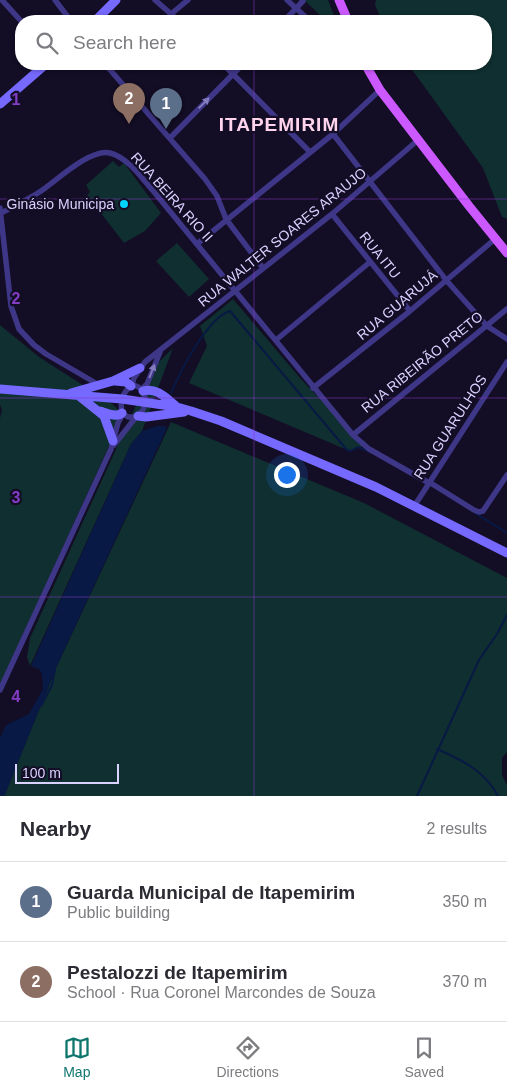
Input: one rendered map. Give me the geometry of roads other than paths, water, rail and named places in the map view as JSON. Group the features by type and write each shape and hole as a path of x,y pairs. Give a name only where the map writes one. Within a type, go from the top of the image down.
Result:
{"main road":[{"path":"101,15 116,0"},
{"path":"339,0 344,15"},
{"path":"0,104 39,70"},
{"path":"368,70 380,90 507,253"},
{"path":"66,395 113,381 140,368"},
{"path":"113,381 126,382 131,386"},
{"path":"0,389 122,399 178,407 191,411 221,421 376,487 507,553"},
{"path":"143,390 157,392 178,407"},
{"path":"79,396 100,411 107,422 112,445"},
{"path":"100,411 117,415 123,413"},
{"path":"137,417 191,411"}],"street":[{"path":"2,0 16,15"},
{"path":"55,0 66,15"},
{"path":"155,0 171,14 188,0"},
{"path":"286,0 303,15"},
{"path":"290,15 303,1"},
{"path":"110,70 214,191 226,219 263,268"},
{"path":"230,70 310,152"},
{"path":"170,138 238,70"},
{"path":"197,244 333,134 380,90"},
{"path":"333,134 446,280 487,326 507,339"},
{"name":"RUA WALTER SOARES ARAUJO","path":"122,399 140,368 150,358 332,214 418,140"},
{"name":"RUA BEIRA RIO II","path":"1,211 41,191 85,160 105,152 115,155 124,160 155,193 352,435 369,448 474,510 483,511 507,476"},
{"path":"1,211 11,306 19,329 29,341 46,354 99,385"},
{"name":"RUA ITU","path":"332,214 410,311"},
{"name":"RUA GUARUJÁ","path":"313,388 410,311 495,239"},
{"path":"276,340 370,262"},
{"name":"RUA RIBEIRÃO PRETO","path":"352,435 507,309"},
{"name":"RUA WALTER SOARES ARAUJO","path":"143,390 160,352"},
{"name":"RUA GUARULHOS","path":"415,505 507,362"},
{"path":"112,445 137,417 145,403 143,390 138,386 131,386"},
{"path":"0,690 112,445 123,413 122,399"},
{"path":"123,413 131,417 137,417"}],"water":[{"path":"157,426 165,426 167,428 56,668 6,792 4,796 0,796 0,738 6,725 29,714 43,689 42,674 39,669 31,666 131,444 142,431"}],"waterway":[{"path":"171,393 181,372 204,334 221,316 230,311 347,450 351,451 358,447 373,453"},
{"path":"475,513 507,533"},
{"path":"417,796 479,660 497,634 507,615"},
{"path":"41,706 52,685 55,669"},
{"path":"437,749 464,762 480,773 493,787 498,796"}],"place":[{"name":"Pestalozzi de Itapemirim","path":"129,124"},
{"name":"Guarda Municipal de Itapemirim","path":"166,129"},
{"name":"Ginásio Municipa","path":"124,204"}],"district":[{"name":"ITAPEMIRIM","path":"279,124"}]}
